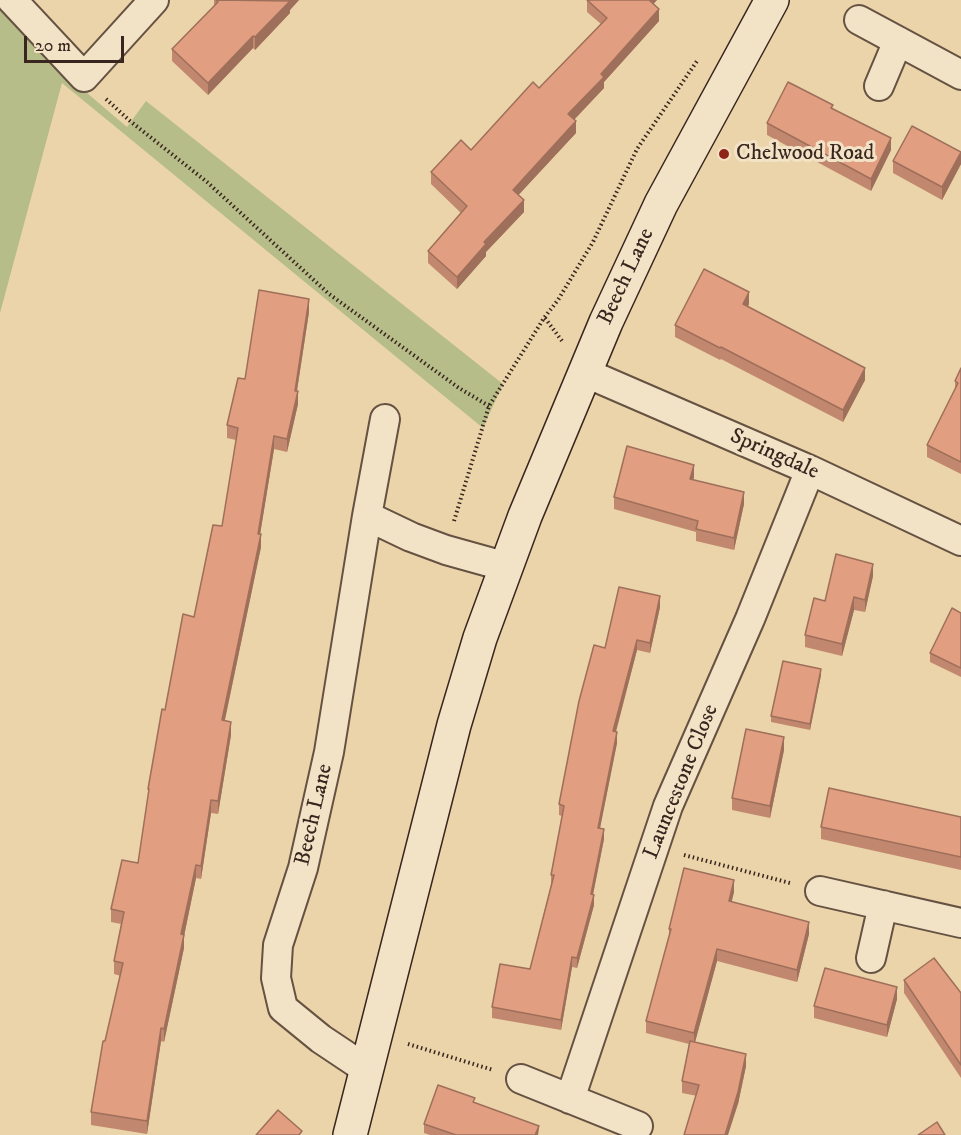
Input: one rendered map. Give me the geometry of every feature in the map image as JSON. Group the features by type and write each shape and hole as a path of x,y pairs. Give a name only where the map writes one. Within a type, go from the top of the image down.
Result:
{"street":[{"path":"12,0 84,77 154,0"},
{"name":"Beech Lane","path":"350,1135 454,725 480,638 525,516 606,322 661,204 772,0"},
{"path":"859,20 961,75"},
{"path":"879,86 898,41"},
{"name":"Springdale","path":"586,373 810,470 961,541"},
{"name":"Beech Lane","path":"366,1069 321,1039 283,1008 276,978 278,945 303,868 329,752 385,419"},
{"name":"Launcestone Close","path":"570,1099 668,807 750,620 810,470"},
{"path":"367,516 411,537 446,550 507,567"},
{"path":"819,891 961,923"},
{"path":"871,958 883,905"},
{"path":"521,1079 638,1126"}],"path":[{"path":"446,550 489,406 593,242 637,149 702,52"},
{"path":"84,77 130,121 207,182 329,294 459,388 489,406"},
{"path":"654,847 819,891"},
{"path":"376,1034 521,1079"}],"green space":[{"path":"0,3 67,76 127,127 146,101 503,384 483,428 62,83 0,313"}],"building":[{"path":"216,0 290,1 208,83 172,49 218,2"},
{"path":"587,0 649,0 659,9 601,74 604,77 568,114 576,121 513,190 524,200 484,242 486,244 457,277 428,251 467,206 431,172 461,140 471,150 533,82 539,88 607,18"},
{"path":"788,82 833,105 831,108 891,138 871,179 767,123"},
{"path":"912,126 961,152 942,187 893,161"},
{"path":"704,269 749,292 743,304 865,368 843,410 675,325"},
{"path":"259,290 309,299 295,391 298,391 287,439 274,436 258,534 261,534 222,720 231,722 218,801 211,800 201,866 196,865 164,1029 161,1028 147,1121 91,1112 103,1041 105,1041 123,963 114,961 124,912 111,909 122,860 138,863 162,709 165,710 183,614 194,617 213,525 222,526 238,428 227,425 238,378 245,379"},
{"path":"961,368 961,462 927,445 958,383 955,381"},
{"path":"627,446 694,465 690,479 744,492 734,538 696,529 698,521 614,497"},
{"path":"836,554 873,564 865,600 854,597 842,644 805,635 814,598 825,601"},
{"path":"619,587 660,596 650,643 637,640 613,731 617,732 598,828 604,829 591,894 594,895 577,958 572,957 561,1020 492,1007 500,964 530,969 554,875 551,875 564,806 559,804 579,701 594,645 605,648"},
{"path":"952,608 961,613 961,668 930,653"},
{"path":"783,661 821,669 810,724 771,716"},
{"path":"746,729 784,737 770,806 732,798"},
{"path":"829,788 961,817 961,857 821,827"},
{"path":"684,868 734,880 729,901 809,922 797,970 717,949 694,1033 646,1021 671,929 669,929"},
{"path":"934,958 961,993 961,1065 904,980"},
{"path":"825,968 897,987 887,1025 814,1006"},
{"path":"690,1041 746,1054 725,1135 684,1135 699,1085 682,1081"},
{"path":"438,1085 475,1098 473,1102 539,1126 535,1135 456,1135 424,1124"},
{"path":"278,1110 302,1131 299,1135 256,1135"},
{"path":"937,1122 945,1135 918,1135"}],"place":[{"name":"Chelwood Road","path":"724,154"}]}
